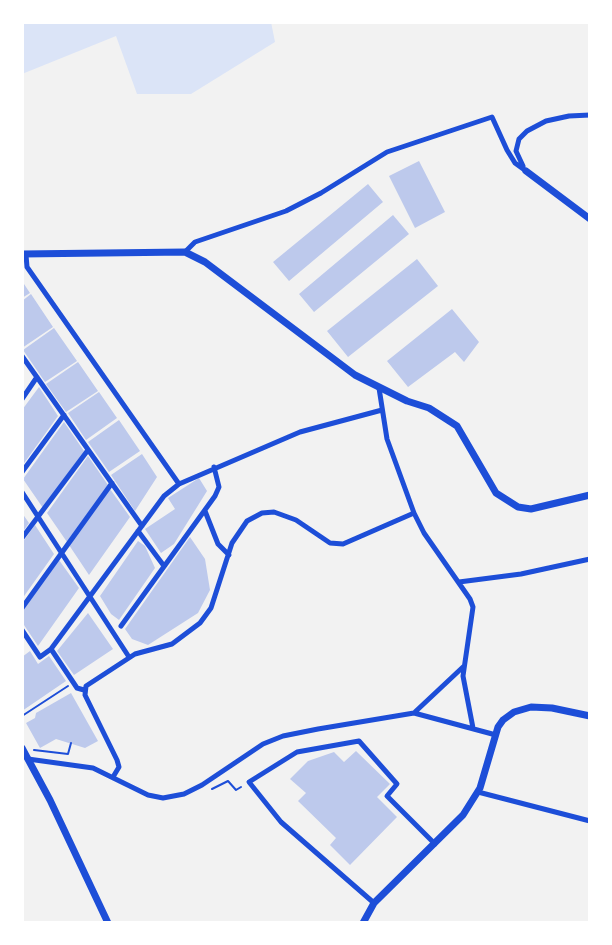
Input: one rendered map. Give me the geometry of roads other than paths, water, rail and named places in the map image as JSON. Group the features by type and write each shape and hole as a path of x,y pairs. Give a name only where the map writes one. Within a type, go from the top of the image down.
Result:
{"street":[{"path":"526,171 516,151 519,139 527,131 546,121 590,115"},
{"path":"185,252 195,242 286,211 387,152 492,117 515,163 590,219"},
{"path":"179,484 27,267 24,255 185,252 205,262 355,375 407,401 429,408 457,426 496,493 518,507 531,509 590,495"},
{"path":"22,356 112,483 164,566"},
{"path":"22,399 37,377"},
{"path":"378,387 387,439 414,513 473,607 463,676 473,728"},
{"path":"22,630 40,657 51,649 164,496 179,484 300,432 382,410"},
{"path":"22,472 64,415"},
{"path":"22,538 88,450"},
{"path":"121,626 219,487 214,467"},
{"path":"22,608 112,483"},
{"path":"22,492 129,657"},
{"path":"205,510 218,544 229,555"},
{"path":"84,690 88,682 129,657 172,644 200,623 211,608 240,528 253,517 274,512 285,515 322,539 343,544 414,513"},
{"path":"459,582 521,574 590,559"},
{"path":"51,649 77,688 84,690 117,760 119,767 113,777"},
{"path":"414,713 464,666"},
{"path":"363,923 374,903 463,815 478,792 503,720 514,712 531,707 590,716"},
{"path":"25,753 93,768 148,795 163,798 184,794 263,744 283,736 399,713 414,713 496,735"},
{"path":"374,903 281,822 249,782 297,752 359,741 397,784 387,796 436,844"},
{"path":"25,753 108,923"},
{"path":"478,792 590,821"}]}
